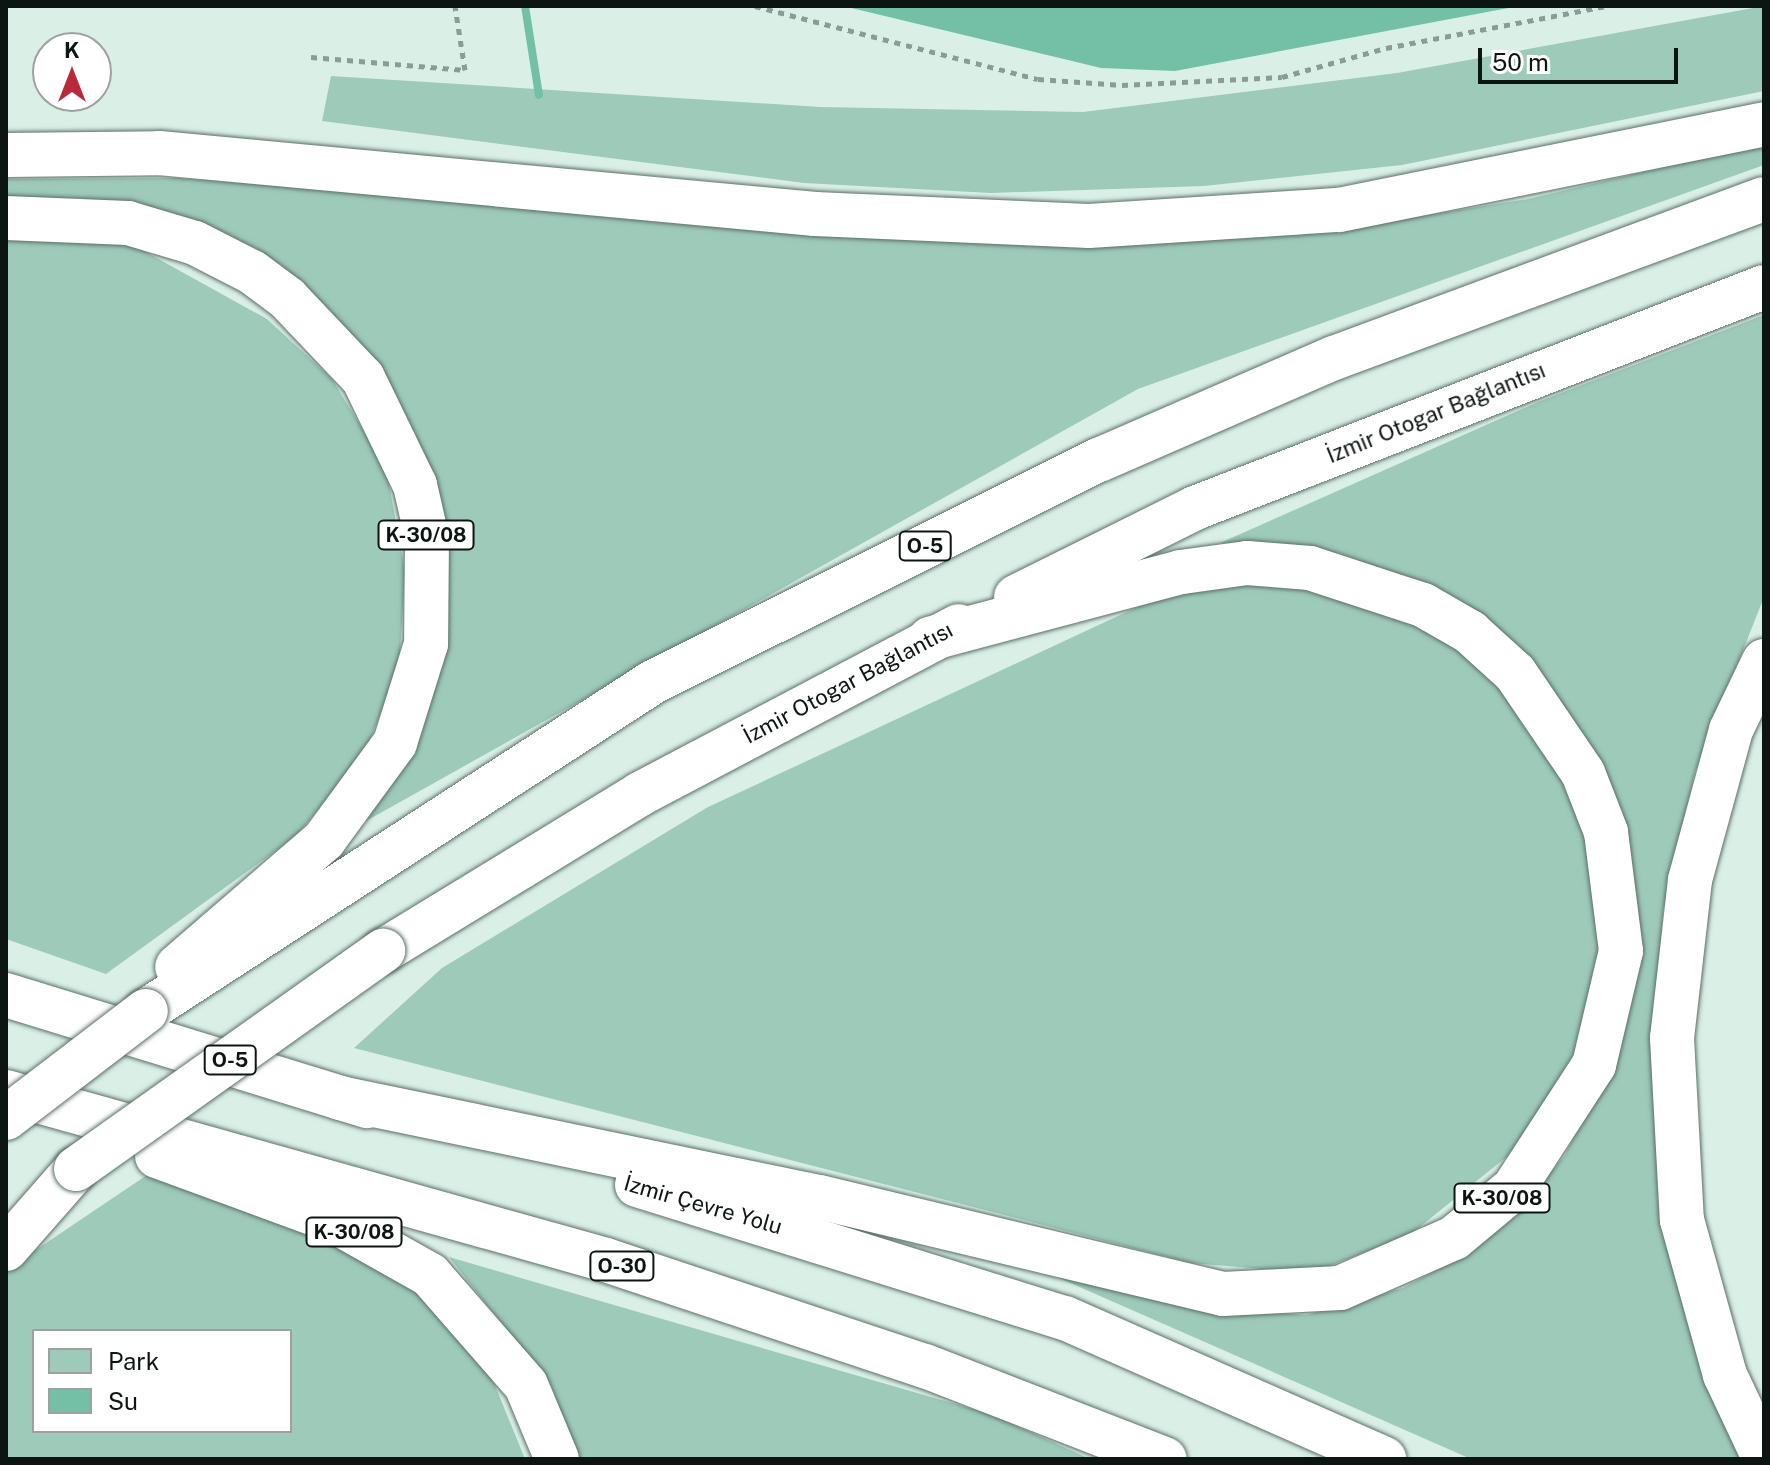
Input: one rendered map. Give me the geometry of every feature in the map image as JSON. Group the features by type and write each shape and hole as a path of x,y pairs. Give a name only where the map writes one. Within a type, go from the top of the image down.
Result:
{"highway":[{"path":"6,133 159,153 815,214 1089,226 1339,210 1764,124"},
{"path":"6,155 159,153"},
{"name":"O-5","path":"6,1118 146,1011 653,682 1099,460 1334,358 1764,199"},
{"name":"K-30/08","path":"6,218 128,223 195,243 287,298 363,378 383,411 415,485 427,538 426,644 395,743 324,840 181,964 146,1011"},
{"name":"İzmir Otogar Bağlantısı","path":"6,1220 383,951 640,794 930,639 1195,508 1764,287"},
{"name":"K-30/08","path":"340,1098 819,1197 1223,1294 1275,1296 1355,1283 1454,1238 1514,1188 1594,1065 1621,951 1617,892 1595,802 1553,720 1515,673 1470,632 1423,605 1310,568 1247,563 1181,572 930,639"},
{"path":"1764,661 1731,730 1690,880 1672,1038 1682,1220 1725,1375 1764,1458"},
{"path":"6,975 193,1053"},
{"name":"İzmir Çevre Yolu","path":"6,995 1065,1318 1384,1459"},
{"name":"O-30","path":"6,1092 606,1260 925,1366 1165,1459"},
{"name":"K-30/08","path":"68,1107 103,1134 336,1222 430,1275 526,1385 557,1459"},
{"path":"6,1249 76,1169"}],"path":[{"path":"311,57 465,70 455,6"},
{"path":"755,6 1038,79 1122,85 1282,77 1386,48 1606,6"}],"green space":[{"path":"1764,6 1764,91 1402,165 1204,186 991,193 804,183 322,121 331,76 820,107 1083,112 1397,73"},
{"path":"1764,144 1764,165 1138,389 359,825 434,663 378,381 138,206 77,198 6,202 6,179 177,178 1024,241 1310,234 1528,199"},
{"path":"44,235 135,246 267,319 332,379 386,468 405,571 399,668 364,754 296,836 106,974 6,939 6,239"},
{"path":"1764,315 1764,597 1695,772 1663,911 1655,1080 1745,1459 1471,1459 1043,1271 1201,1307 1306,1315 1403,1288 1459,1258 1517,1213 1565,1155 1593,1097 1615,794 1435,587 1340,554 1220,543 1538,402"},
{"path":"1261,578 1333,589 1428,625 1491,673 1563,763 1591,842 1602,947 1577,1048 1520,1146 1411,1234 1311,1273 1191,1263 354,1048 442,968 708,807 1148,602"},
{"path":"150,1173 306,1230 411,1286 490,1373 525,1459 6,1459 6,1270"},
{"path":"449,1257 993,1415 1090,1459 579,1459 551,1386"}],"water":[{"path":"843,6 1519,6 1175,71 1101,68"}],"waterway":[{"path":"525,6 539,95"}]}
